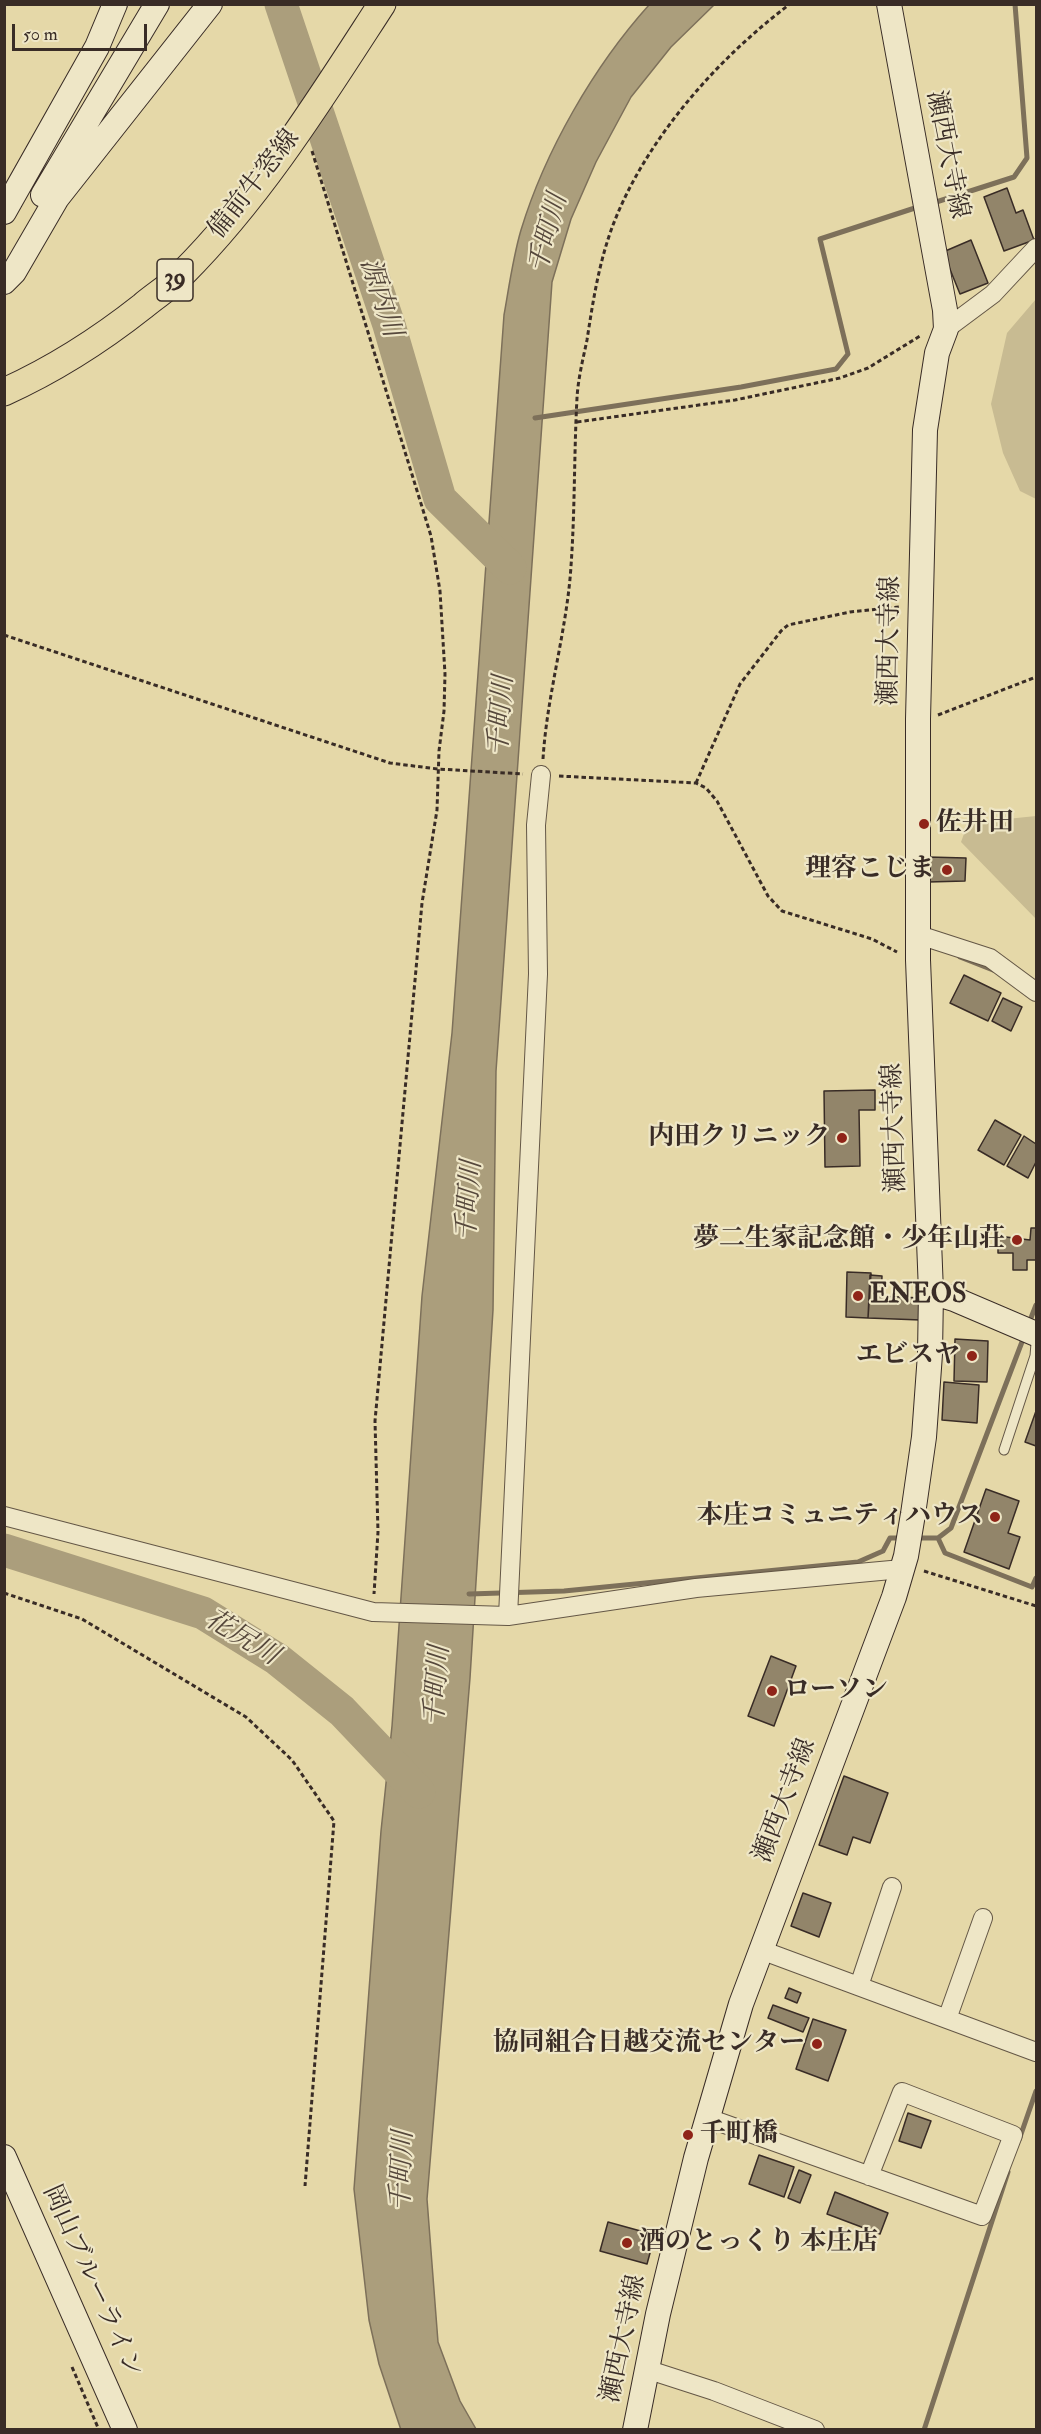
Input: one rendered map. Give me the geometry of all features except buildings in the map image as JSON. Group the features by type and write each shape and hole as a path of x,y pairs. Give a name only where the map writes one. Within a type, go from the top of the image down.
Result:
{"main road":[{"path":"4,212 97,47 115,4"},
{"path":"4,260 157,4"},
{"path":"4,282 15,272 57,198 210,4"},
{"name":"備前牛窓線","path":"4,392 43,374 106,334 181,276 234,217 308,117 382,4"},
{"name":"瀬西大寺線","path":"636,2430 658,2314 708,2118 741,2004 904,1563 926,1413 931,1292 918,960 920,607 928,399 937,353 946,329 945,310 889,4"},
{"path":"931,1292 1031,1334"},
{"name":"岡山ブルーライン","path":"4,2157 125,2430"}],"street":[{"path":"946,329 993,294 1036,248"},
{"path":"508,1616 538,974 533,774"},
{"path":"919,935 990,958 1036,992"},
{"path":"4,1516 380,1613 508,1616 696,1588 904,1563"},
{"path":"859,1986 892,1887"},
{"path":"947,2019 983,1918"},
{"path":"761,1950 1036,2052"},
{"path":"708,2118 869,2176 982,2216 1013,2135 902,2092 869,2176"},
{"path":"4,2181 115,2430"},
{"path":"649,2370 714,2391 815,2430"}],"lane":[{"path":"1004,1450 1035,1356 1031,1334"}],"path":[{"path":"533,774 545,723 571,568 577,397 596,283 612,226 636,174 690,100 769,21 790,4"},
{"path":"308,117 309,140 431,536 440,591 445,674 437,810 422,903 375,1421 380,1613"},
{"path":"577,420 735,400 840,378 868,368 924,333 946,329"},
{"path":"696,783 740,684 765,649 788,625 850,612 920,607"},
{"path":"4,635 390,763 438,769 696,783 706,788 717,801 768,896 782,910 872,939 908,958 918,960"},
{"path":"918,720 950,712 990,693 1036,677"},
{"path":"904,1563 1036,1606"},
{"path":"4,1593 82,1619 246,1717 292,1760 334,1821 305,2186"}],"shaded area":[{"path":"1036,299 1036,499 1020,491 1003,453 991,404 1007,333"},
{"path":"1036,816 1036,919 961,842 968,823"}],"water":[{"name":"千町川","path":"649,5 714,5 671,47 631,97 596,162 571,219 552,282 496,1071 493,1310 470,1678 427,2199 438,2342 460,2401 476,2429 401,2430 379,2364 369,2320 354,2189 381,1831 392,1726 422,1296 452,1033 504,315 518,240 543,170 573,111 591,82 609,55"}],"waterway":[{"name":"源内川","path":"281,4 389,325 440,499 510,568"},
{"path":"933,203 1014,177 1027,158 1015,4"},
{"path":"535,418 741,387 836,369 848,354 820,239 921,206"},
{"path":"960,957 993,970"},
{"path":"1029,1323 1036,1305"},
{"path":"916,1538 938,1538 951,1528 1025,1334"},
{"path":"469,1594 564,1591 858,1562 883,1551 890,1538 904,1538"},
{"path":"938,1538 945,1553 1032,1587 1036,1578"},
{"name":"花尻川","path":"4,1550 203,1613 277,1659 342,1711 419,1792"},
{"path":"1019,2140 1036,2091"},
{"path":"924,2430 1008,2172"}],"place":[{"name":"佐井田","path":"924,824"},
{"name":"理容こじま","path":"947,870"},
{"name":"内田クリニック","path":"842,1138"},
{"name":"夢二生家記念館・少年山荘","path":"1017,1240"},
{"name":"ENEOS","path":"858,1296"},
{"name":"エビスヤ","path":"972,1356"},
{"name":"本庄コミュニティハウス","path":"995,1517"},
{"name":"ローソン","path":"772,1691"},
{"name":"協同組合日越交流センター","path":"817,2044"},
{"name":"千町橋","path":"688,2135"},
{"name":"酒のとっくり 本庄店","path":"627,2243"}]}
